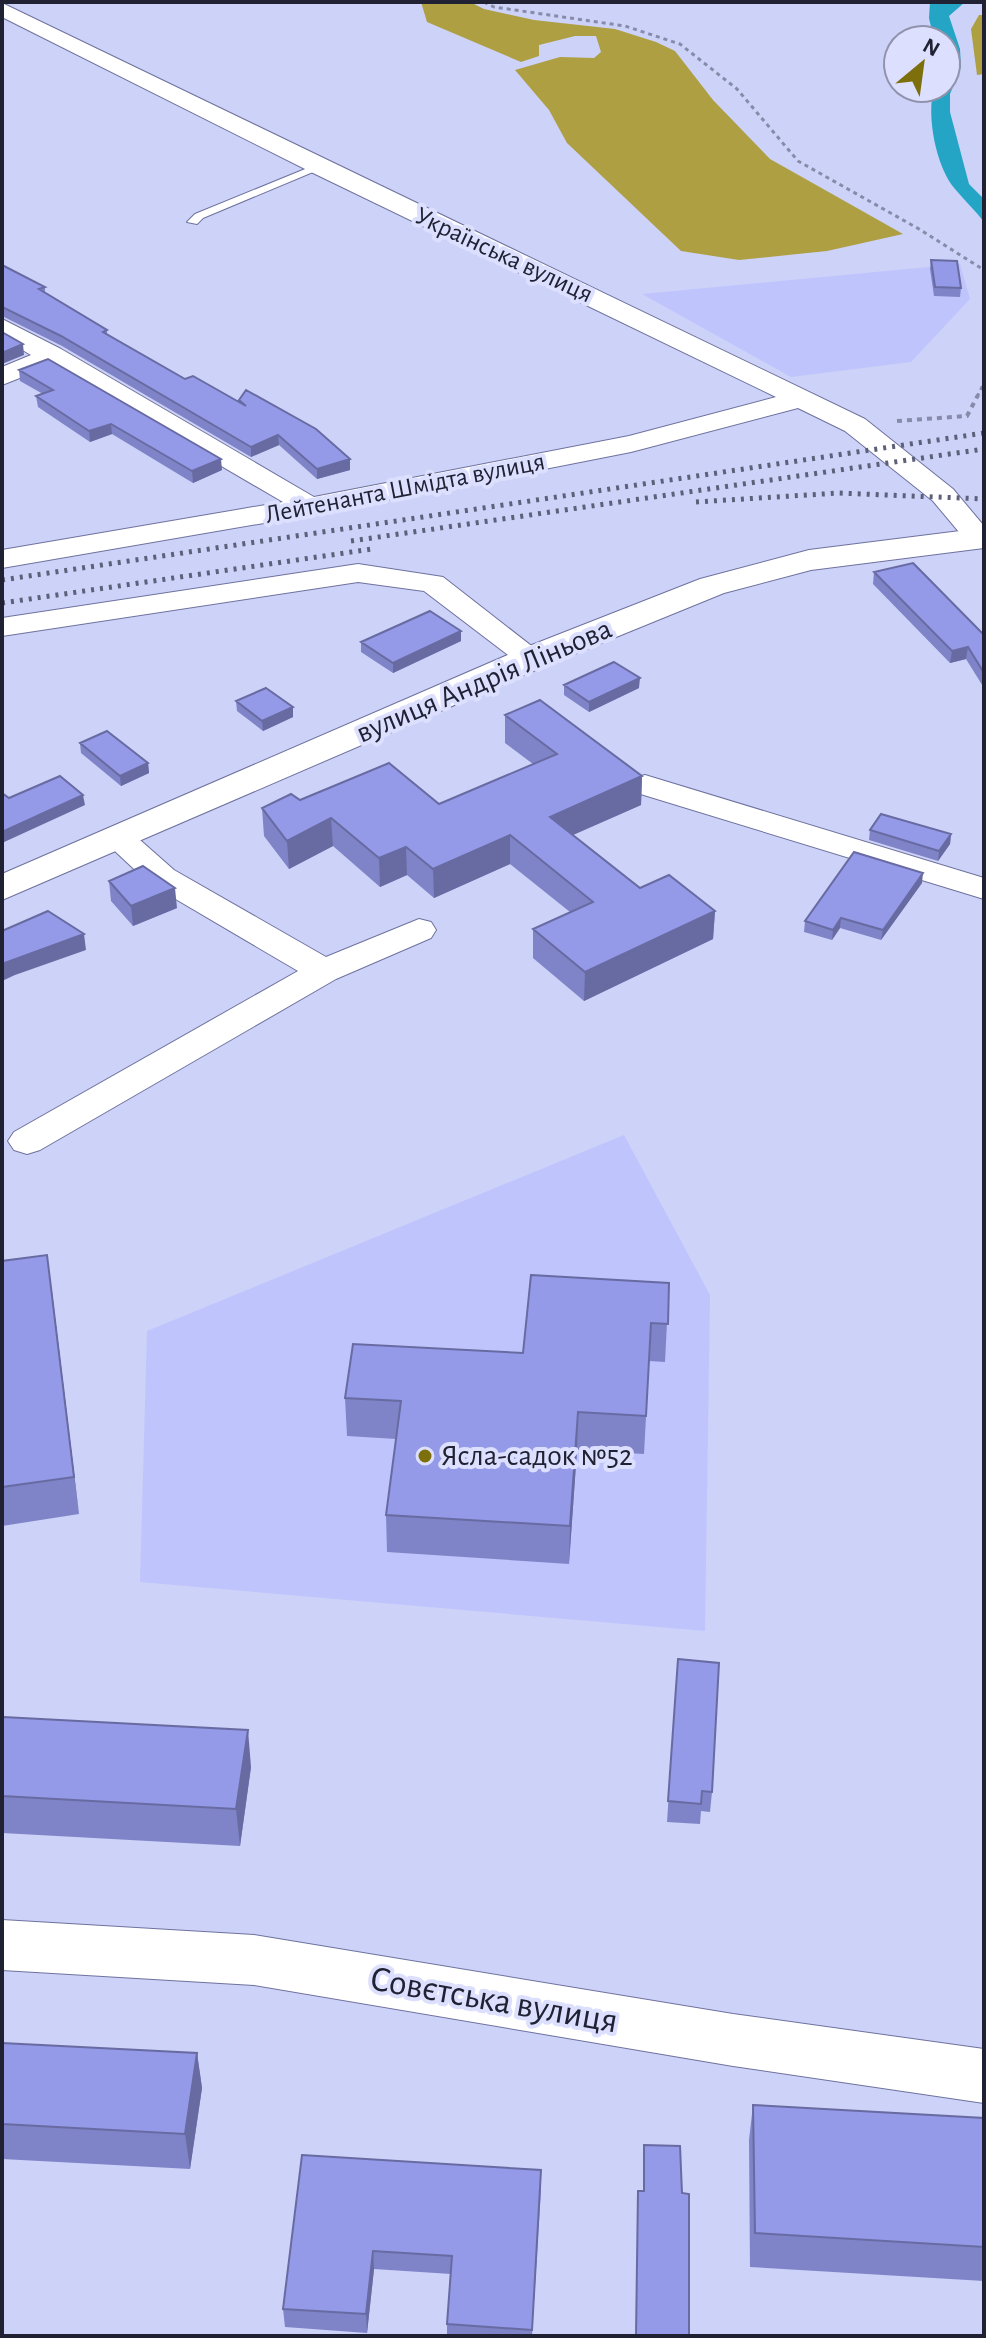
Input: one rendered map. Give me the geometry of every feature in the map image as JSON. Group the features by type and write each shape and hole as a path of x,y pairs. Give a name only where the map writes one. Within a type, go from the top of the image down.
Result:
{"street":[{"name":"Українська вулиця","path":"2,9 319,167 855,425 943,495 981,538"},
{"path":"2,327 310,506"},
{"path":"2,377 52,355"},
{"name":"Лейтенанта Шмідта вулиця","path":"2,559 310,506 631,444 803,398"},
{"name":"вулиця Андрія Ліньова","path":"2,888 532,658 725,582 809,560 981,538"},
{"path":"2,627 358,573 433,583 532,658"},
{"path":"645,785 984,889"},
{"path":"119,839 162,877 324,971"},
{"path":"27,1141 324,971 419,930"},
{"name":"Совєтська вулиця","path":"2,1945 254,1960 733,2040 984,2076"}],"lane":[{"path":"193,222 199,216 319,167"}],"path":[{"path":"484,2 494,7 625,26 680,44 737,89 798,161 919,229 984,270"},
{"path":"885,423 967,416 984,383"}],"shaded area":[{"path":"421,2 470,2 484,9 534,20 615,29 675,51 713,100 770,159 903,234 827,251 739,260 681,251 567,143 549,110 515,70 560,57 594,58 601,52 596,36 575,36 539,45 539,56 521,62 427,22"},
{"path":"930,2 965,2 949,16 952,24 930,24"},
{"path":"979,15 984,15 984,74 977,75 971,29"},
{"path":"932,104 950,104 969,184 984,199 984,222 948,179 934,140"},
{"path":"960,264 970,299 911,362 791,377 642,294"},
{"name":"Ясла-садок №52","path":"624,1135 710,1295 705,1631 140,1582 147,1331"}],"building":[{"path":"931,260 957,261 961,288 935,287"},
{"path":"2,265 45,287 39,289 107,330 103,332 185,379 193,376 246,406 239,400 246,390 316,429 350,459 317,469 278,435 251,447 61,336 2,307"},
{"path":"2,332 23,344 2,353"},
{"path":"48,359 221,459 192,471 111,424 89,431 36,396 53,390 19,370"},
{"path":"913,563 984,635 984,673 968,647 952,651 874,572"},
{"path":"430,611 461,631 393,663 361,642"},
{"path":"614,662 640,678 589,702 564,685"},
{"path":"266,688 293,707 262,721 236,701"},
{"path":"540,700 642,776 550,817 640,888 669,875 715,911 585,972 533,929 593,902 510,835 433,869 406,847 379,858 331,818 287,841 262,808 291,794 300,800 389,763 439,804 557,754 505,715"},
{"path":"107,731 148,763 120,776 80,743"},
{"path":"60,776 83,795 2,832 2,793 9,798"},
{"path":"881,814 951,834 939,851 870,830"},
{"path":"854,852 923,873 883,930 841,918 833,930 805,921"},
{"path":"143,866 175,888 131,906 109,881"},
{"path":"48,911 84,934 2,964 2,931"},
{"path":"47,1255 74,1477 2,1487 2,1261"},
{"path":"531,1275 669,1283 668,1324 651,1323 646,1416 578,1412 570,1526 386,1515 401,1401 345,1398 353,1344 523,1353"},
{"path":"678,1659 719,1663 712,1792 702,1791 701,1804 668,1801"},
{"path":"3,1717 248,1730 236,1809 2,1796"},
{"path":"2,2043 197,2053 185,2134 2,2124"},
{"path":"753,2105 984,2118 984,2247 755,2233"},
{"path":"644,2145 680,2146 682,2193 689,2194 689,2336 636,2336 638,2191 644,2191"},
{"path":"302,2155 541,2170 532,2330 447,2324 452,2256 373,2251 366,2314 283,2309"}],"railway":[{"path":"2,580 984,433"},
{"path":"351,541 984,449"},
{"path":"696,502 839,493 984,499"},
{"path":"2,603 372,549"}],"place":[{"name":"Ясла-садок №52","path":"425,1456"}]}
